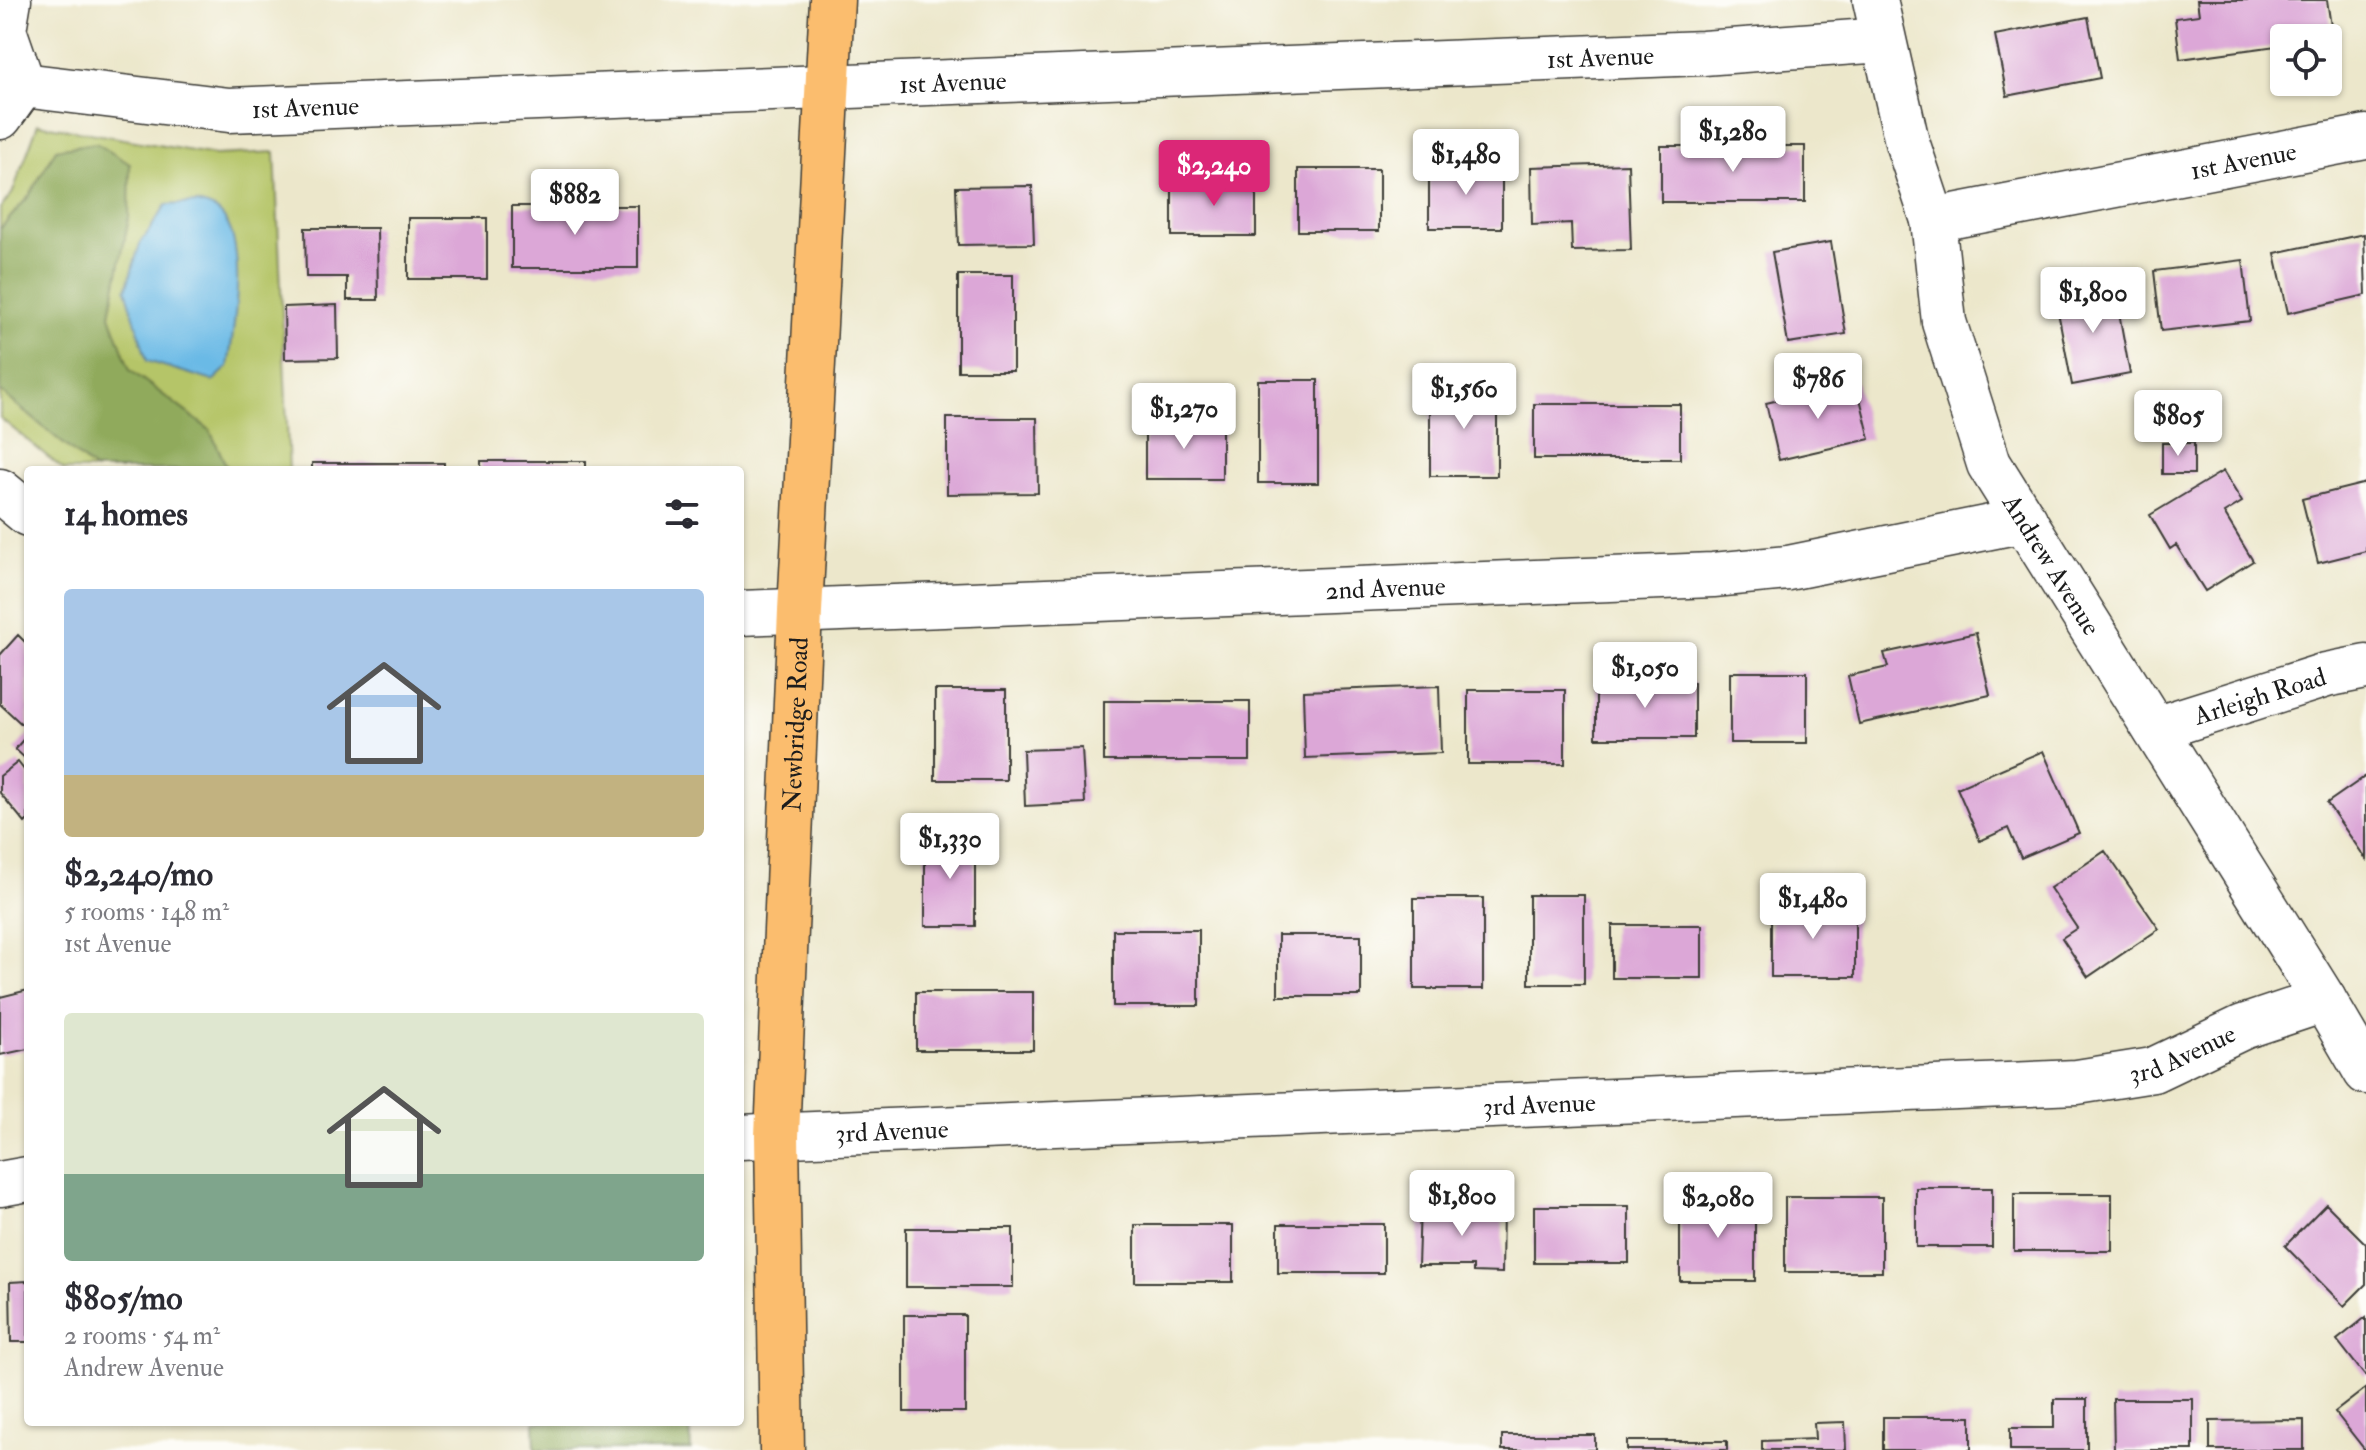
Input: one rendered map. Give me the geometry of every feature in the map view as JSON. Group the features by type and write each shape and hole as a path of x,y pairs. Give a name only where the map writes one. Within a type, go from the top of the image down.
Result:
{"main road":[{"name":"Newbridge Road","path":"782,1450 758,1136 800,611 832,0"}],"street":[{"path":"9,0 4,30 11,101"},
{"name":"1st Avenue","path":"11,101 229,110 1703,53 1879,20"},
{"name":"Andrew Avenue","path":"1879,20 1907,142 1933,220 1944,322 1989,464 2366,1072"},
{"name":"1st Avenue","path":"1933,220 2366,137"},
{"path":"0,491 24,511"},
{"name":"2nd Avenue","path":"744,613 1713,575 1788,568 2025,520"},
{"name":"Arleigh Road","path":"2155,729 2326,675 2366,667"},
{"name":"3rd Avenue","path":"758,1136 2077,1082 2153,1070 2243,1027 2324,1000"},
{"path":"0,1184 24,1180"}],"green space":[{"path":"38,124 215,155 275,152 289,466 59,466 0,418 0,208 12,194"},
{"path":"96,143 130,164 129,217 110,315 130,370 210,430 226,466 90,466 0,391 0,229 29,196 56,149"},
{"path":"534,1426 690,1426 691,1450 535,1450"}],"water":[{"path":"197,203 218,211 229,226 237,264 236,309 228,367 213,381 147,361 126,289 140,244 166,205"}],"building":[{"path":"2197,0 2327,0 2331,24 2270,24 2270,47 2180,59 2175,18 2199,15"},
{"path":"2088,17 2100,78 2007,96 1995,35"},
{"path":"1661,146 1805,146 1805,202 1661,202"},
{"path":"1628,164 1631,250 1572,251 1571,223 1532,225 1531,167"},
{"path":"1429,166 1502,166 1502,228 1429,228"},
{"path":"1298,169 1379,169 1379,231 1298,231"},
{"path":"1172,180 1256,180 1256,236 1172,236"},
{"path":"1032,186 1034,244 958,245 956,187"},
{"path":"512,206 638,206 638,268 512,268"},
{"path":"408,218 487,218 487,279 408,279"},
{"path":"305,228 377,228 378,300 347,300 347,277 306,277"},
{"path":"2364,234 2366,295 2288,313 2275,253"},
{"path":"1831,242 1846,334 1788,343 1772,252"},
{"path":"2243,260 2250,321 2161,331 2154,271"},
{"path":"958,275 1013,275 1013,371 958,371"},
{"path":"2114,285 2130,374 2072,385 2055,296"},
{"path":"337,305 338,358 285,359 284,307"},
{"path":"1258,380 1318,380 1318,483 1258,483"},
{"path":"1856,382 1870,439 1779,460 1766,403"},
{"path":"1430,386 1497,386 1497,476 1430,476"},
{"path":"1534,404 1680,404 1680,459 1534,459"},
{"path":"947,418 1037,418 1038,493 947,494"},
{"path":"1145,423 1222,423 1222,479 1145,479"},
{"path":"2162,443 2194,443 2194,474 2162,474"},
{"path":"481,461 586,461 586,466 481,466"},
{"path":"312,463 444,463 444,466 312,466"},
{"path":"2223,471 2242,502 2224,513 2253,561 2205,591 2176,545 2170,549 2150,515"},
{"path":"2366,483 2366,551 2318,563 2302,499"},
{"path":"1976,633 1990,695 1859,724 1848,676 1888,667 1884,653"},
{"path":"18,635 24,641 24,726 0,704 0,655"},
{"path":"1730,672 1807,672 1807,743 1730,743"},
{"path":"1596,682 1694,682 1694,738 1596,738"},
{"path":"1439,686 1441,753 1305,758 1303,691"},
{"path":"935,690 1006,690 1006,780 935,780"},
{"path":"1468,690 1565,690 1565,764 1468,764"},
{"path":"1104,701 1250,701 1250,761 1104,761"},
{"path":"24,739 24,757 15,749"},
{"path":"1082,748 1085,803 1025,806 1023,750"},
{"path":"2043,751 2079,833 2021,858 2008,828 1980,841 1957,788"},
{"path":"18,762 24,770 24,822 0,793 0,776"},
{"path":"2366,776 2366,859 2327,803"},
{"path":"925,836 975,836 975,926 925,926"},
{"path":"2105,851 2159,929 2088,977 2062,938 2077,928 2050,888"},
{"path":"1529,895 1584,895 1584,984 1529,984"},
{"path":"1414,898 1483,898 1483,989 1414,989"},
{"path":"1771,905 1855,905 1855,977 1771,977"},
{"path":"1612,925 1702,925 1702,978 1612,978"},
{"path":"1113,930 1199,930 1199,1006 1113,1006"},
{"path":"1278,935 1361,935 1361,996 1278,996"},
{"path":"24,991 24,1050 0,1055 0,997"},
{"path":"916,992 1033,992 1033,1050 916,1050"},
{"path":"1916,1188 1992,1188 1992,1247 1916,1247"},
{"path":"2014,1194 2112,1194 2112,1251 2014,1251"},
{"path":"1785,1197 1882,1197 1882,1272 1785,1272"},
{"path":"1680,1199 1755,1199 1755,1281 1680,1281"},
{"path":"2326,1204 2366,1244 2366,1284 2344,1306 2285,1246"},
{"path":"1420,1206 1503,1207 1502,1273 1473,1272 1473,1266 1418,1266"},
{"path":"1534,1206 1629,1206 1629,1263 1534,1263"},
{"path":"1278,1224 1384,1224 1384,1273 1278,1273"},
{"path":"1135,1225 1233,1225 1233,1282 1135,1282"},
{"path":"906,1228 1013,1228 1013,1287 906,1287"},
{"path":"24,1281 24,1342 11,1342 10,1282"},
{"path":"904,1315 965,1315 965,1412 904,1412"},
{"path":"2366,1317 2366,1377 2337,1340"},
{"path":"2366,1388 2366,1450 2365,1450 2335,1412"},
{"path":"2054,1399 2087,1399 2087,1450 2010,1450 2010,1428 2054,1428"},
{"path":"2113,1399 2193,1399 2193,1450 2114,1450"},
{"path":"1883,1417 1971,1417 1971,1450 1883,1450"},
{"path":"2304,1420 2304,1450 2210,1450 2210,1421"},
{"path":"1845,1422 1846,1450 1762,1450 1762,1441 1815,1439 1814,1423"},
{"path":"1502,1435 1595,1435 1595,1450 1502,1450"},
{"path":"1627,1441 1727,1441 1727,1450 1627,1450"}]}
